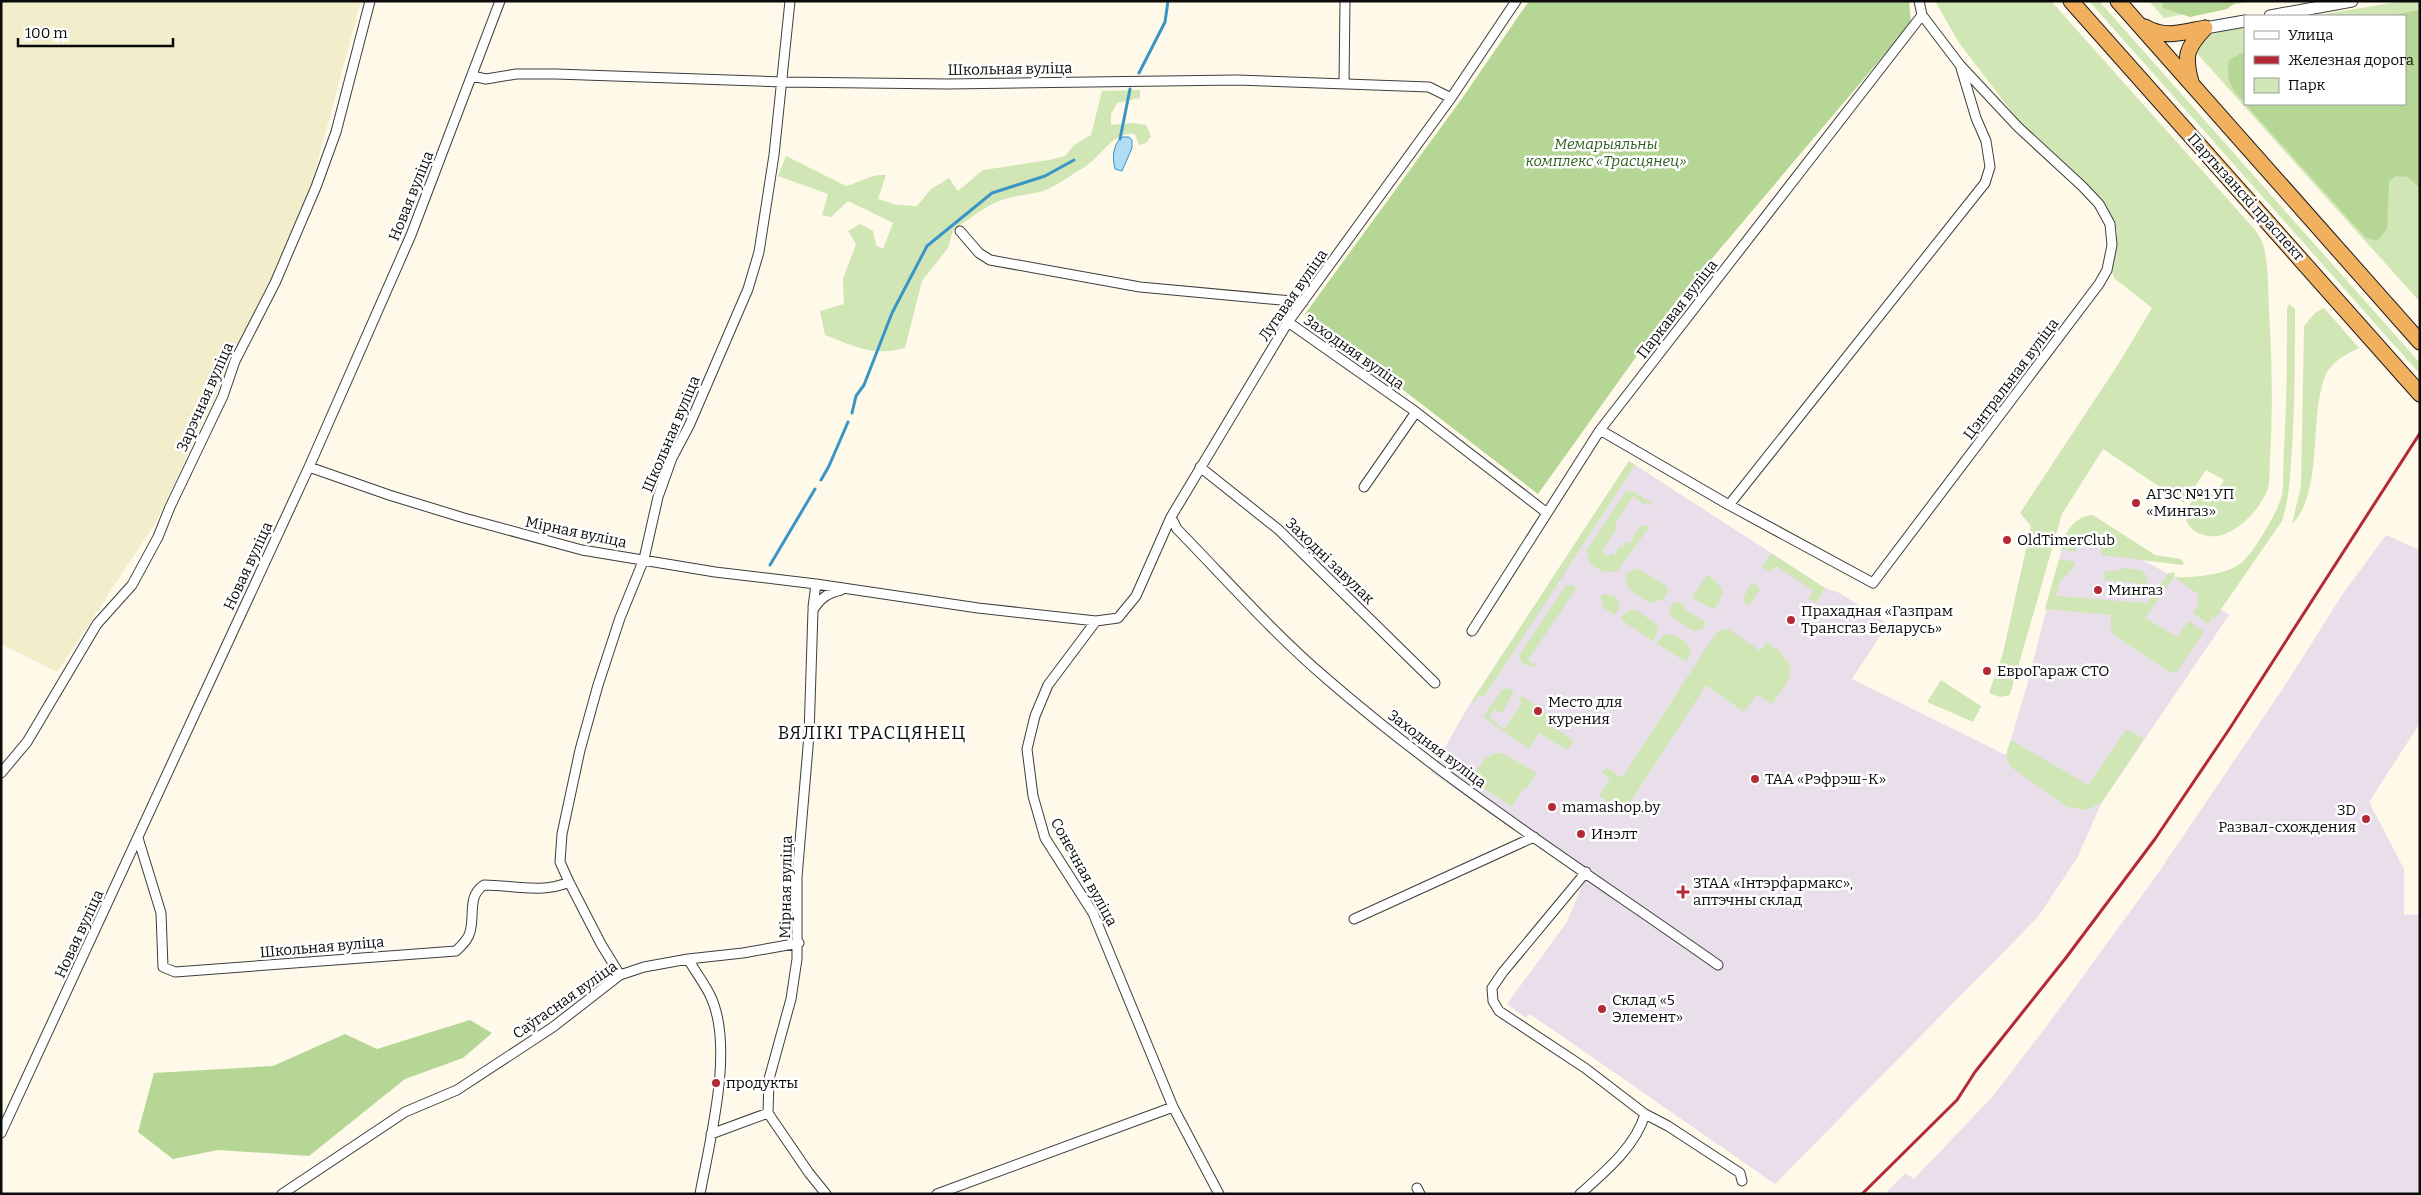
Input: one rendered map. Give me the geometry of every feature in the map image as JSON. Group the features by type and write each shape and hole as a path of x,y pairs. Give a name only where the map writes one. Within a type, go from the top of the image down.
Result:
{"highway":[{"name":"Партызанскі праспект","path":"2072,1 2420,394"},
{"path":"2118,1 2420,342"},
{"path":"2138,22 2159,34 2167,35 2205,28"},
{"path":"2191,84 2187,56 2189,48 2205,28"}],"street":[{"name":"Зарэчная вуліца","path":"1,773 27,742 97,624 132,585 158,537 174,498 223,396 235,361 286,257 319,179 336,132 370,1"},
{"name":"Новая вуліца","path":"1,1133 309,467 414,226 500,1"},
{"name":"Школьная вуліца","path":"620,975 600,944 568,882 560,862 562,834 580,750 598,685 620,618 644,559 658,497 672,458 689,426 751,280 765,219 783,82 790,1"},
{"path":"1345,1 1344,83 1429,87 1451,98"},
{"name":"Лугавая вуліца","path":"1171,516 1288,322 1451,98 1516,1"},
{"path":"1919,1 1922,15"},
{"path":"2275,15 2352,1"},
{"name":"Цэнтральная вуліца","path":"1600,430 1729,505 1873,583 2100,284 2107,270 2112,245 2110,224 2099,204 2018,127 1960,66 1922,15"},
{"name":"Паркавая вуліца","path":"1472,631 1600,430 1872,76 1922,15"},
{"path":"2205,28 2244,21"},
{"name":"Цэнтральная вуліца","path":"1729,505 1985,183 1990,167 1986,142 1976,118 1960,66"},
{"path":"472,76 486,79 516,74 556,74 783,82"},
{"name":"Школьная вуліца","path":"783,82 948,84 1237,80 1344,83"},
{"path":"960,230 979,253 990,260 1140,287 1303,302"},
{"name":"Заходняя вуліца","path":"1288,322 1416,412 1547,513"},
{"path":"1364,487 1416,412"},
{"name":"Мірная вуліца","path":"309,467 389,495 519,534 582,550 715,572 816,584 978,608 1096,621 1118,618 1131,605 1171,516"},
{"name":"Заходні завулак","path":"1200,467 1279,530 1435,683"},
{"name":"Заходняя вуліца","path":"1171,516 1177,529 1264,619 1325,678 1396,737 1534,837 1718,965"},
{"path":"813,610 816,584"},
{"name":"Мірная вуліца","path":"768,1113 769,1079 791,999 799,943 797,877 809,735 813,610 827,594 846,589"},
{"name":"Сонечная вуліца","path":"1096,621 1055,674 1043,696 1026,749 1028,773 1045,838 1094,913 1173,1107 1219,1194"},
{"path":"1354,919 1534,837"},
{"name":"Школьная вуліца","path":"138,838 161,914 163,967 175,972 456,950 466,940 470,931 476,890 484,885 544,888 557,887 568,882"},
{"path":"1586,872 1503,972 1492,988 1493,1001 1499,1011 1585,1068 1645,1114 1668,1126 1740,1173 1742,1181"},
{"name":"Саўгасная вуліца","path":"282,1194 405,1112 456,1090 553,1026 620,975 644,967 688,959 743,953 799,943"},
{"path":"688,959 710,995 720,1029 722,1053 711,1134 700,1194"},
{"path":"936,1194 1173,1107"},
{"path":"711,1134 768,1113 809,1173 826,1194"},
{"path":"1580,1194 1601,1175 1640,1130 1645,1114"}],"shaded area":[{"path":"1,1 361,1 307,201 156,522 57,672 1,644"},
{"path":"1629,461 1825,588 1840,593 1888,624 1852,679 2006,755 2026,689 2066,532 2141,559 2174,577 2229,615 2102,802 2077,858 2038,917 1775,1184 1530,1014 1526,1018 1507,1004 1567,922 1585,878 1431,772 1468,707"},
{"path":"2386,535 2420,550 2420,723 2369,802 2404,869 2404,915 2420,914 2420,1194 1890,1194 1887,1191 1906,1173 1914,1179 1993,1096 2049,1023 2156,876 2282,690 2342,595"}],"green space":[{"name":"Мемарыяльны комплекс «Трасцянец»","path":"1529,1 1909,1 1911,23 1676,301 1538,494 1305,314 1463,97"},
{"path":"1935,1 2051,1 2256,231 2261,239 2266,256 2268,272 2272,421 2269,483 2267,491 2258,507 2244,522 2226,533 2208,536 2199,533 2192,529 2188,523 2186,517 2187,510 2195,497 2203,492 2214,495 2224,480 2206,470 2184,503 2103,449 2062,514 2010,695 2000,697 1989,693 2003,653 2031,526 2020,513 2119,363 2152,308 2114,278 2112,272 2117,231 2112,218 2094,193 2022,125 1959,43"},
{"path":"2089,1 2099,1 2420,363 2420,374"},
{"path":"2149,1 2253,1 2164,18"},
{"path":"2162,1 2237,1 2227,9 2190,17 2163,8"},
{"path":"2403,1 2420,1 2420,302 2193,49 2209,35 2244,27 2244,105 2406,105 2406,15 2318,15"},
{"path":"2420,10 2420,188 2408,177 2396,176 2389,181 2387,229 2377,241 2366,238 2246,105 2406,105 2406,15 2392,15"},
{"path":"2244,52 2244,102 2230,84 2228,74 2229,60"},
{"path":"1140,90 1140,98 1117,103 1111,114 1111,125 1134,123 1146,125 1151,136 1146,143 1139,145 1135,134 1120,136 1090,163 1064,180 1043,191 1002,200 983,209 953,230 948,248 922,281 905,348 873,351 825,335 820,311 844,304 843,279 856,244 848,231 860,224 873,231 876,245 883,249 893,223 848,201 831,217 822,215 828,194 778,176 786,156 846,186 870,177 886,175 878,199 897,205 917,206 931,189 949,178 958,191 983,170 1065,156 1075,144 1091,135 1102,91"},
{"path":"2289,304 2295,309 2294,413 2287,503 2282,521 2215,618 2213,617 2208,624 2193,613 2199,604 2196,601 2199,595 2174,577 2218,573 2241,563 2271,521 2280,502 2283,484 2287,308"},
{"path":"2324,308 2359,348 2337,361 2325,377 2318,410 2311,481 2301,512 2292,524 2301,486 2304,326 2315,313"},
{"path":"1629,461 1635,465 1484,697 1479,695 1474,702 1472,701"},
{"path":"1626,491 1632,491 1652,503 1652,506 1646,502 1644,505 1633,496 1615,524 1617,529 1603,550 1605,555 1608,557 1611,553 1615,555 1620,546 1623,548 1626,542 1630,543 1640,526 1650,526 1617,571 1602,571 1589,563 1587,550"},
{"path":"2093,515 2155,555 2181,559 2184,563 2182,565 2102,555 2101,547 2078,544 2076,552 2061,549 2065,536 2071,526 2086,516"},
{"path":"1771,553 1825,588 1816,603 1808,598 1814,591 1776,566 1771,572 1762,567"},
{"path":"2059,559 2075,562 2075,566 2060,581 2056,596 2147,603 2169,573 2175,572 2174,577 2145,618 2177,637 2189,621 2204,632 2176,673 2170,672 2115,636 2111,630 2111,615 2045,609"},
{"path":"1637,568 1667,586 1668,592 1664,599 1650,603 1636,595 1629,588 1626,574"},
{"path":"2123,568 2141,570 2146,575 2148,583 2143,590 2137,593 2138,583 2104,580 2105,571 2119,571"},
{"path":"1707,575 1717,582 1723,593 1718,604 1713,609 1692,598"},
{"path":"1752,582 1760,589 1750,605 1746,604 1743,598"},
{"path":"1572,585 1577,587 1528,660 1536,665 1532,667 1522,663 1519,655 1565,586"},
{"path":"1604,594 1616,597 1618,600 1619,606 1615,615 1601,606 1604,601 1599,598"},
{"path":"1675,602 1684,604 1683,608 1704,621 1705,624 1702,630 1693,631 1671,616 1669,608"},
{"path":"1636,610 1656,624 1658,632 1653,641 1620,619 1627,611"},
{"path":"1730,630 1760,651 1767,642 1782,653 1782,657 1788,661 1790,673 1788,680 1772,704 1757,694 1744,712 1706,685 1624,812 1599,796 1610,778 1602,773 1606,767 1622,778 1714,636 1718,631"},
{"path":"1665,634 1674,635 1688,645 1691,654 1686,662 1656,643"},
{"path":"1941,680 1981,706 1973,722 1927,702"},
{"path":"1508,688 1514,691 1501,714 1494,709 1489,717 1504,729 1522,703 1519,700 1521,696 1544,710 1547,722 1574,741 1567,750 1539,733 1529,749 1483,717 1502,690"},
{"path":"2129,730 2144,739 2102,802 2087,810 2067,807 2011,767 2007,760 2007,751 2011,740 2088,785 2125,731"},
{"path":"1496,753 1504,754 1537,773 1526,789 1523,789 1512,807 1471,780 1484,759"},
{"path":"470,1020 492,1033 463,1058 405,1079 309,1156 218,1150 173,1159 138,1132 154,1073 273,1066 345,1034 377,1049"}],"water":[{"path":"1121,137 1129,137 1132,140 1132,148 1122,171 1115,169 1114,160 1115,148"}],"waterway":[{"path":"1139,73 1165,22 1168,1"},
{"path":"1120,139 1130,89"},
{"path":"852,413 856,396 864,385 892,313 927,246 992,193 1045,176 1074,160"},
{"path":"821,480 848,422"},
{"path":"770,565 815,489"}],"railway":[{"path":"1862,1194 1957,1100 1975,1072 2065,959 2155,839 2230,728 2420,433"}],"place":[{"name":"АГЗС №1 УП «Мингаз»","path":"2136,503"},
{"name":"OldTimerClub","path":"2007,540"},
{"name":"Мингаз","path":"2098,590"},
{"name":"Прахадная «Газпрам Трансгаз Беларусь»","path":"1791,620"},
{"name":"ЕвроГараж СТО","path":"1987,671"},
{"name":"Место для курения","path":"1538,711"},
{"name":"ТАА «Рэфрэш-К»","path":"1755,779"},
{"name":"mamashop.by","path":"1552,807"},
{"name":"3D Развал-схождения","path":"2366,819"},
{"name":"Инэлт","path":"1581,834"},
{"name":"ЗТАА «Інтэрфармакс», аптэчны склад","path":"1683,892"},
{"name":"Склад «5 Элемент»","path":"1602,1009"},
{"name":"продукты","path":"716,1083"}],"district":[{"name":"ВЯЛІКІ ТРАСЦЯНЕЦ","path":"872,733"}]}
